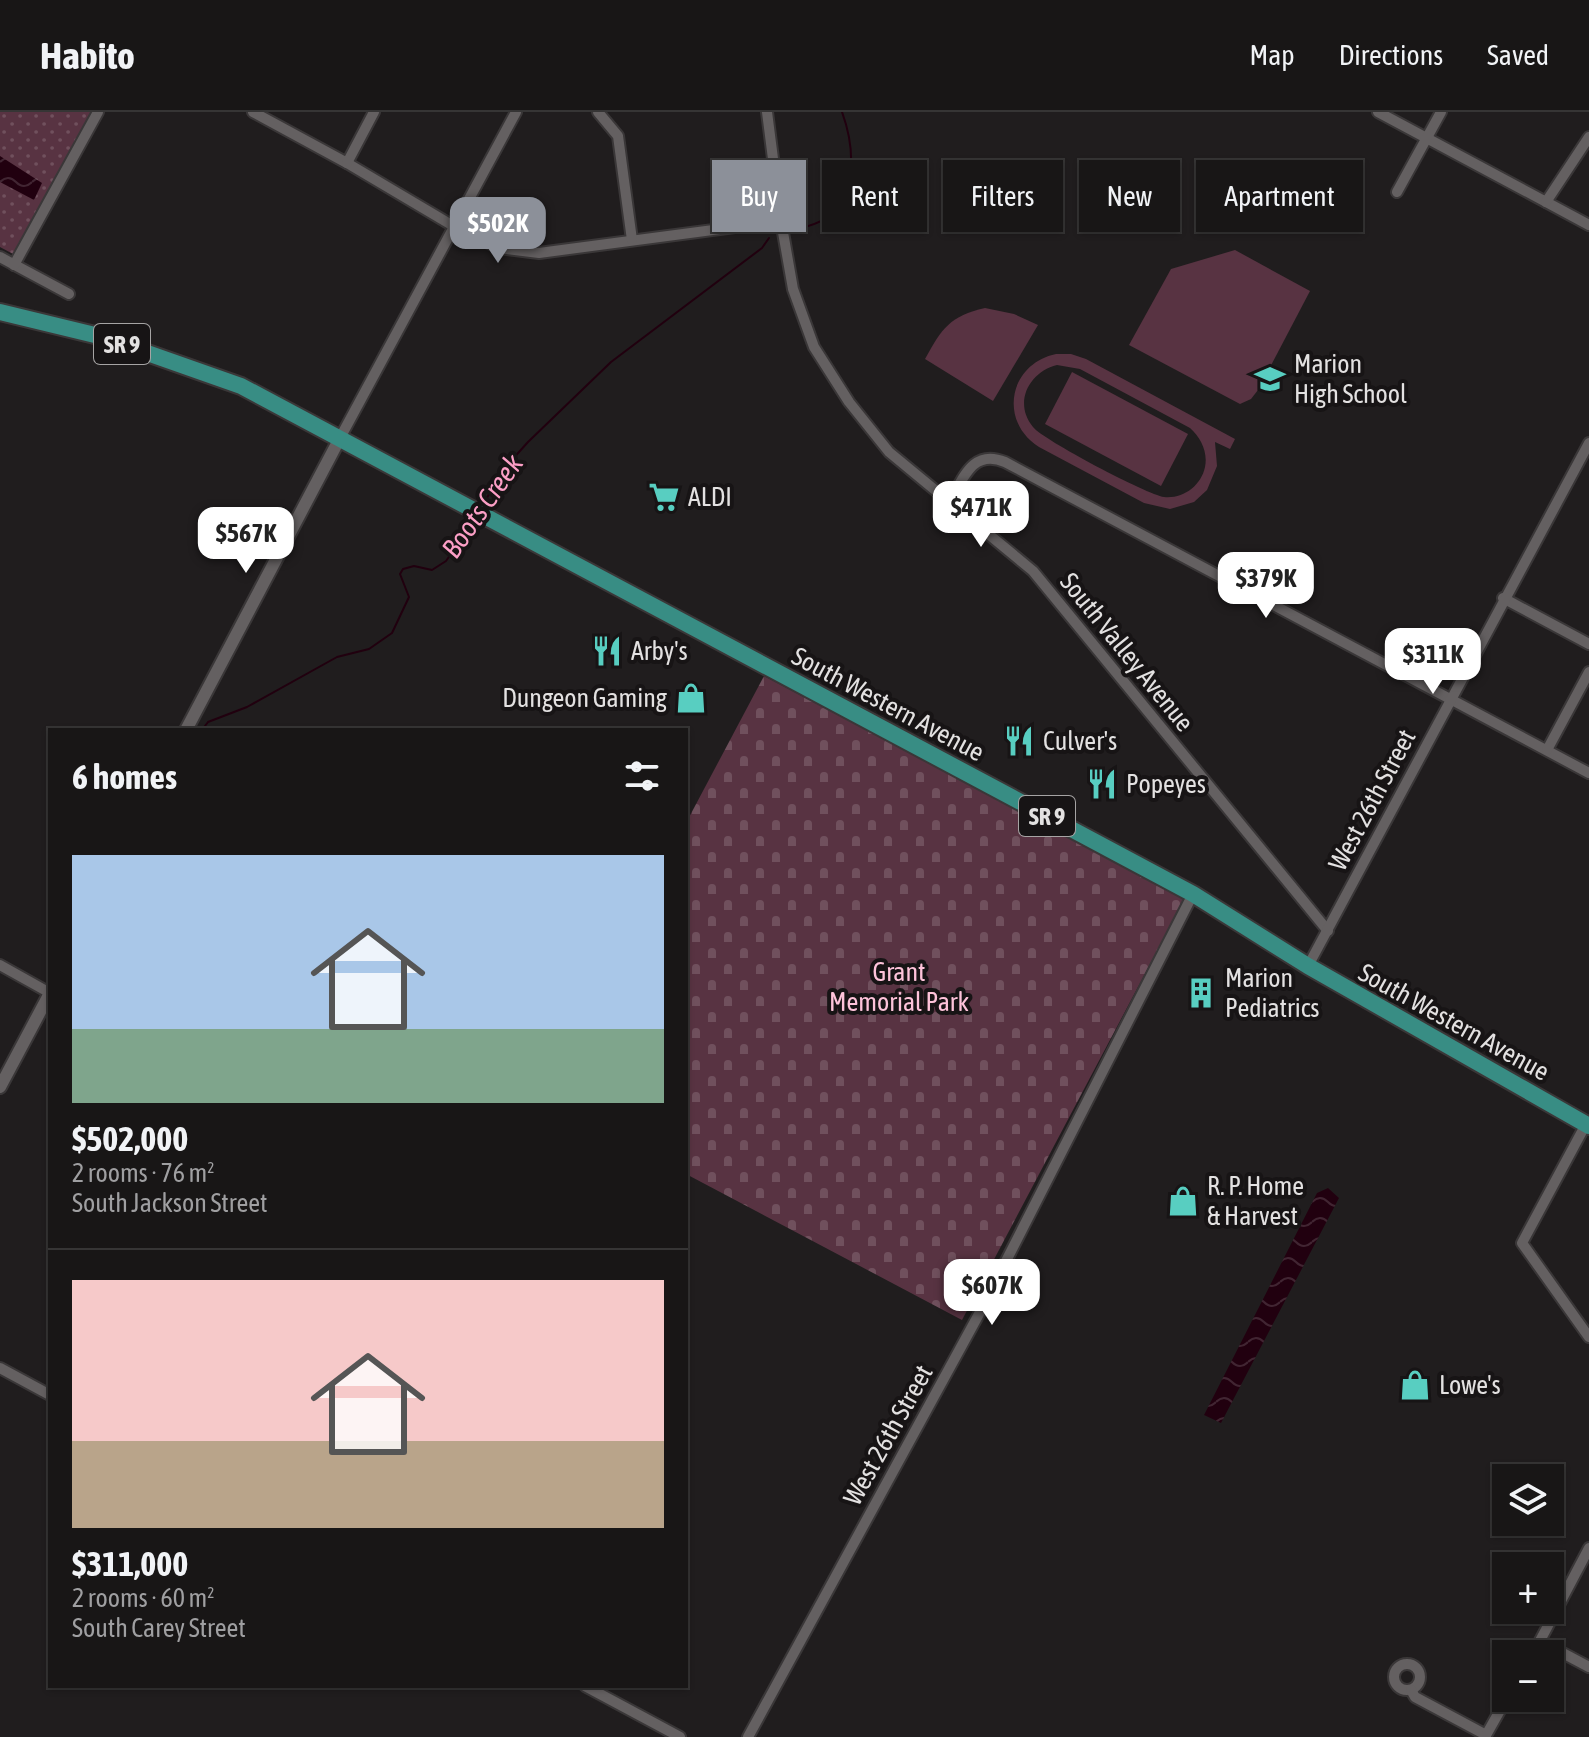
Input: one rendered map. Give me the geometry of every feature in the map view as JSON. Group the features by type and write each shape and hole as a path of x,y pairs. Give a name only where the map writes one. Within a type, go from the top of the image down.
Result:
{"highway":[{"name":"South Western Avenue","path":"0,312 99,336 241,386 1193,894 1308,966 1587,1125"}],"street":[{"path":"14,265 98,112"},
{"path":"253,112 455,227 499,248 539,253 712,230"},
{"path":"347,163 374,112"},
{"path":"187,728 514,115 501,112"},
{"path":"598,112 618,136 632,240"},
{"name":"South Valley Avenue","path":"767,112 773,160"},
{"path":"1378,112 1589,225"},
{"path":"1397,192 1441,112"},
{"path":"1546,202 1589,137"},
{"name":"South Valley Avenue","path":"783,232 793,289 814,347 849,402 889,452 1033,571 1328,931"},
{"path":"0,257 69,294"},
{"name":"West 26th Street","path":"1308,966 1589,443"},
{"path":"950,501 968,471 979,460 991,456 1589,773"},
{"path":"1503,598 1589,644"},
{"path":"1547,750 1589,672"},
{"name":"West 26th Street","path":"748,1737 979,1314 1193,894"},
{"path":"0,965 48,992"},
{"path":"0,1087 48,997"},
{"path":"1587,1125 1522,1243 1589,1337"},
{"path":"0,1368 48,1394"},
{"path":"1541,1640 1589,1548"},
{"path":"1564,1654 1589,1667"},
{"path":"589,1688 680,1737"},
{"path":"1411,1690 1415,1697 1485,1736 1499,1712"}],"green space":[{"path":"0,112 93,112 15,255 0,247"},
{"path":"1235,250 1310,291 1258,390 1251,399 1240,404 1129,345 1171,269"},
{"path":"985,308 1014,314 1038,325 993,401 925,359 955,319"},
{"path":"1056,354 1071,354 1086,359 1235,439 1230,449 1215,442 1217,466 1207,490 1194,502 1170,509 1144,503 1039,447 1026,436 1018,423 1014,394 1028,369","holes":["1057,365 1080,369 1194,432 1203,446 1206,461 1200,480 1190,490 1171,497 1154,494 1075,454 1033,427 1024,408 1024,399 1032,381"]},
{"path":"1072,372 1188,434 1161,486 1045,424"},
{"name":"Grant Memorial Park","path":"764,676 1185,898 962,1320 688,1175 688,819"}],"water":[{"path":"0,156 42,183 34,200 0,182"},
{"path":"1328,1188 1339,1198 1221,1423 1204,1415 1317,1193"}],"waterway":[{"name":"Boots Creek","path":"806,227 822,220 837,208 849,183 851,154 842,112"},
{"name":"Boots Creek","path":"482,507 501,472 611,362 762,248 769,238"},
{"name":"Boots Creek","path":"204,728 208,722 247,707 337,657 369,649 392,633 409,597 400,574 403,569 414,566 432,570 446,561 475,520"}],"place":[{"name":"Marion High School","path":"1270,379"},
{"name":"ALDI","path":"664,497"},
{"name":"Arby's","path":"607,651"},
{"name":"Dungeon Gaming","path":"691,698"},
{"name":"Culver's","path":"1019,741"},
{"name":"Popeyes","path":"1102,784"},
{"name":"Marion Pediatrics","path":"1201,993"},
{"name":"R. P. Home & Harvest","path":"1183,1201"},
{"name":"Lowe's","path":"1415,1385"}]}
